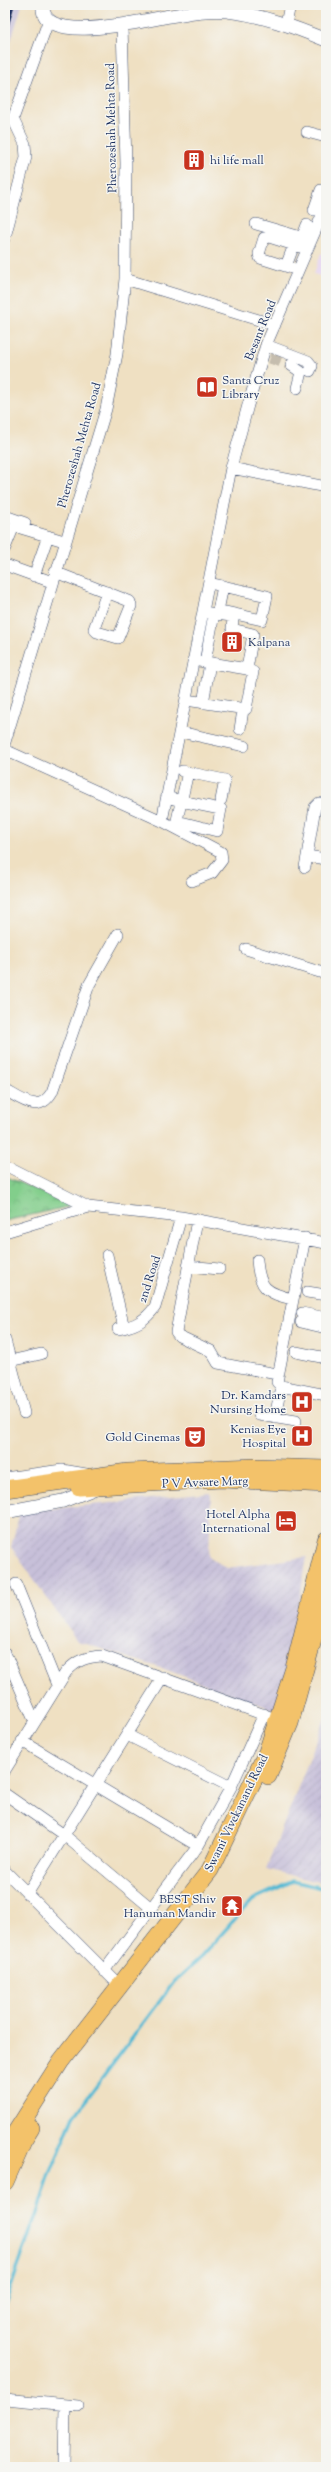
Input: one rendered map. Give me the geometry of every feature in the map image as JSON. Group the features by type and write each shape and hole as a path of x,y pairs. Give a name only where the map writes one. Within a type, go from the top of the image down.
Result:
{"main road":[{"path":"196,1475 256,1467 326,1469"},
{"name":"P V Avsare Marg","path":"93,1484 196,1475 222,1479 326,1484"},
{"path":"5,1489 93,1484"},
{"path":"5,1497 93,1484"},
{"name":"Swami Vivekanand Road","path":"5,2182 23,2141 72,2064 222,1870 235,1830 267,1752 277,1719 321,1595 326,1544"},
{"name":"Swami Vivekanand Road","path":"5,2149 61,2061 210,1870 235,1830"}],"street":[{"path":"43,5 45,13 49,19 61,26 83,30 122,26 201,8 227,11 286,24 326,40"},
{"path":"286,24 290,5"},
{"path":"5,237 26,157 25,144 13,119 49,19"},
{"name":"Pherozeshah Mehta Road","path":"5,742 65,539 106,409 117,354 125,279 126,163 122,26"},
{"path":"307,132 326,137"},
{"name":"Besant Road","path":"210,611 208,583 232,468 254,403 275,325 298,270 303,243 309,225 319,206 322,190"},
{"path":"256,224 303,243"},
{"path":"298,270 259,256 264,238 269,236 303,243"},
{"path":"286,266 303,243"},
{"path":"125,279 275,325"},
{"path":"262,369 308,361 312,366 310,371"},
{"path":"291,365 301,372 297,388"},
{"path":"252,421 249,418 254,403"},
{"path":"232,468 326,487"},
{"path":"5,516 65,539"},
{"path":"5,548 14,526 48,536 65,539"},
{"path":"34,576 48,536"},
{"path":"5,565 34,576 54,577 107,592"},
{"path":"208,583 266,595 263,619 260,620 210,611"},
{"path":"162,821 194,660 210,611 223,586"},
{"path":"203,703 208,663 210,611"},
{"path":"210,611 232,617 232,629 252,634 246,669"},
{"path":"194,660 246,669 253,672 246,707 243,710 240,729"},
{"path":"186,700 243,710"},
{"path":"180,732 244,746"},
{"path":"5,750 162,821 221,852 222,860 212,873 192,881"},
{"path":"172,769 225,780 221,800"},
{"path":"167,797 182,800 188,772"},
{"path":"304,867 315,807 319,803 326,803"},
{"path":"307,856 326,859"},
{"path":"5,1090 32,1103 40,1105 46,1102 55,1085 89,985 118,934"},
{"path":"246,949 326,974"},
{"path":"5,1165 88,1207 181,1217 305,1238 326,1243"},
{"path":"5,1232 88,1207"},
{"name":"2nd Road","path":"107,1255 121,1329 147,1319 156,1307 181,1217"},
{"path":"197,1220 176,1326 179,1336 211,1351 218,1363 277,1374"},
{"path":"305,1238 277,1374 277,1382 281,1386 326,1395"},
{"path":"257,1260 258,1277 267,1290 273,1294 293,1299"},
{"path":"188,1266 219,1269"},
{"path":"307,1292 326,1295"},
{"path":"326,1318 301,1318 326,1328"},
{"path":"5,1340 10,1390"},
{"path":"326,1352 296,1349 326,1358"},
{"path":"7,1364 41,1354"},
{"path":"7,1364 24,1413"},
{"path":"275,1418 281,1386"},
{"path":"259,1415 296,1421"},
{"name":"P V Avsare Marg","path":"5,1479 62,1471 93,1484"},
{"path":"5,1512 63,1501 93,1484"},
{"path":"16,1584 57,1685"},
{"path":"5,1653 34,1720"},
{"path":"5,1767 22,1742 34,1720 74,1662 87,1657 102,1656 277,1719 231,1787 198,1846 104,1971"},
{"path":"27,1894 164,1678"},
{"path":"127,1735 231,1787"},
{"path":"22,1742 198,1846"},
{"path":"5,1794 64,1835 152,1908"},
{"path":"5,1871 119,1985"},
{"path":"5,2399 78,2406"},
{"path":"64,2467 65,2405"}],"shaded area":[{"path":"5,5 22,5 5,60"},
{"path":"321,253 326,255 326,278 314,274"},
{"path":"211,1493 209,1557 227,1568 307,1557 280,1712 164,1669 77,1641 11,1547 20,1512"},
{"path":"326,1716 326,1884 266,1869"}],"green space":[{"path":"5,1176 71,1206 5,1221"}],"waterway":[{"path":"5,2304 51,2172 74,2116 174,1982 202,1956 252,1900 293,1881 326,1889"}],"tunnel":[{"path":"270,358 291,365"}],"railway":[{"path":"5,34 13,5"}],"place":[{"name":"hi life mall","path":"194,160"},
{"name":"Santa Cruz Library","path":"207,387"},
{"name":"Kalpana","path":"232,642"},
{"name":"Dr. Kamdars Nursing Home","path":"302,1402"},
{"name":"Kenias Eye Hospital","path":"302,1436"},
{"name":"Gold Cinemas","path":"195,1437"},
{"name":"Hotel Alpha International","path":"286,1521"},
{"name":"BEST Shiv Hanuman Mandir","path":"232,1906"}]}
